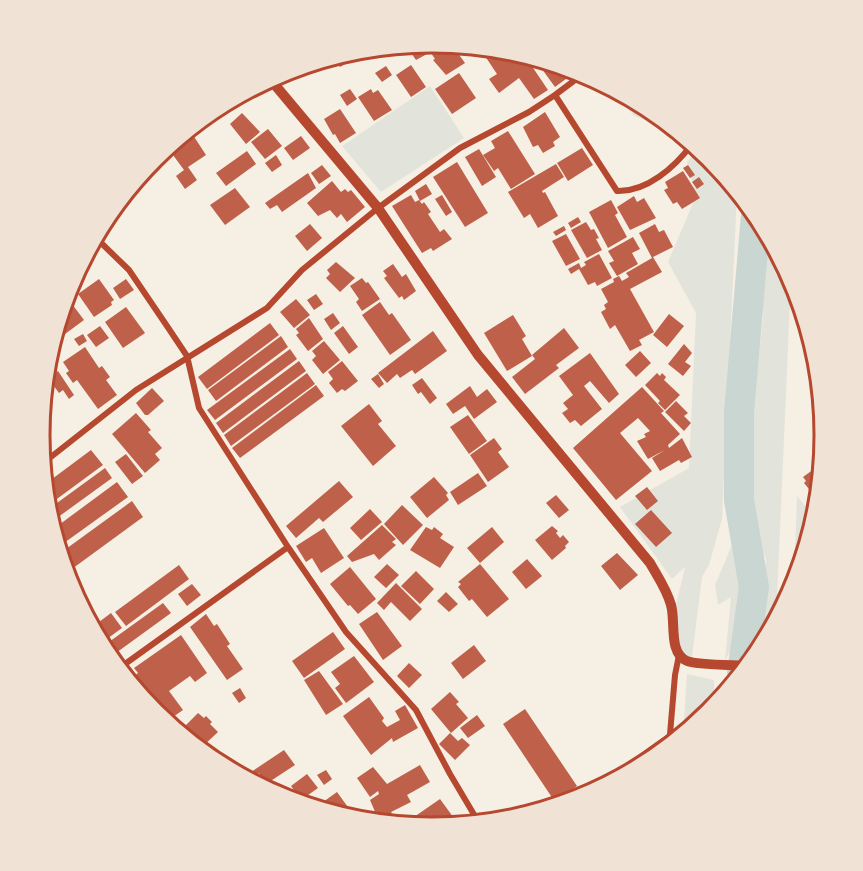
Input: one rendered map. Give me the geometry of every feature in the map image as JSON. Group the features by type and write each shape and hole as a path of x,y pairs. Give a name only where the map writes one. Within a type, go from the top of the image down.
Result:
{"main road":[{"path":"277,87 378,208 478,355 650,563 664,585 671,604 675,645 684,658 737,665"}],"street":[{"path":"50,458 136,390 267,308 302,270 378,208 460,148 529,112 574,81"},
{"path":"555,95 617,191 630,191 643,186 679,162 687,151"},
{"path":"101,243 129,270 187,356 199,408 288,547 346,632 416,710 474,815"},
{"path":"125,664 288,547"},
{"path":"670,734 675,675 684,658"}],"shaded area":[{"path":"430,86 464,138 381,192 342,146"},
{"path":"627,108 648,121 634,116"},
{"path":"692,156 736,205 722,519 709,565 702,577 692,657 681,656 671,626 685,567 672,579 620,507 689,468 696,313 668,262 696,196 687,162"},
{"path":"764,247 790,305 777,597 763,625 766,558 750,527 739,483 753,410 763,318"},
{"path":"797,496 806,507 795,551"},
{"path":"734,540 746,540 754,587 741,634 725,660 731,597 718,605 715,585"},
{"path":"687,674 714,680 714,693 684,722"}],"building":[{"path":"431,53 459,54 465,63 446,75 433,60 435,59"},
{"path":"412,54 427,54 416,60"},
{"path":"486,58 533,68 548,90 534,99 519,78 499,93 489,79 497,74"},
{"path":"411,65 426,87 411,97 396,75"},
{"path":"386,66 392,75 382,82 375,73"},
{"path":"543,71 566,79 555,87"},
{"path":"459,73 476,98 452,114 435,89"},
{"path":"350,89 357,99 347,106 340,95"},
{"path":"371,89 373,93 378,90 392,110 374,121 358,97"},
{"path":"340,109 356,133 340,143 324,119"},
{"path":"545,112 560,137 553,142 555,146 543,153 538,145 533,147 523,127"},
{"path":"242,113 260,132 246,144 230,124"},
{"path":"268,129 282,146 265,159 251,142"},
{"path":"508,131 535,174 511,189 498,168 494,171 483,155 495,148 491,141"},
{"path":"194,136 206,155 188,167 197,180 185,189 176,176 184,170 173,155 170,157"},
{"path":"301,136 310,148 293,160 284,148"},
{"path":"582,148 593,165 568,181 557,163"},
{"path":"479,149 496,177 482,186 465,157"},
{"path":"247,151 256,164 226,186 216,173"},
{"path":"276,155 282,165 272,172 265,163"},
{"path":"457,162 488,213 465,227 433,177"},
{"path":"556,164 564,177 542,191 545,192 558,216 538,228 530,214 524,218 508,192"},
{"path":"322,165 331,176 319,184 311,173"},
{"path":"688,165 695,175 690,178 683,168"},
{"path":"683,171 700,198 682,209 677,202 673,204 664,190 668,188 665,182"},
{"path":"308,173 316,188 282,212 277,205 270,209 265,203"},
{"path":"699,177 704,184 697,189 692,182"},
{"path":"332,181 341,192 345,189 348,192 351,190 365,207 347,222 341,214 337,218 330,210 318,216 307,203"},
{"path":"426,184 432,194 420,201 415,191"},
{"path":"235,188 250,207 225,225 210,205"},
{"path":"411,195 415,202 419,200 422,204 424,202 431,212 428,214 440,232 444,229 452,239 433,251 431,248 422,253 392,206"},
{"path":"442,195 452,212 446,216 435,199"},
{"path":"634,196 637,202 644,198 656,218 630,230 617,207"},
{"path":"611,200 618,213 615,215 627,237 608,248 589,212"},
{"path":"578,217 581,222 571,228 568,223"},
{"path":"586,222 591,230 594,229 602,250 587,258 571,230"},
{"path":"310,224 322,238 307,251 295,236"},
{"path":"655,224 659,232 664,230 673,247 653,257 662,272 630,289 654,332 639,340 642,345 630,351 615,325 610,329 601,312 606,309 604,305 608,302 601,289 614,282 613,279 619,276 622,281 629,277 626,273 652,258 639,233"},
{"path":"564,226 566,230 556,236 553,232"},
{"path":"566,234 580,259 566,266 552,241"},
{"path":"633,237 640,249 632,253 638,264 617,276 609,263 614,261 608,251"},
{"path":"599,254 612,278 597,286 595,282 588,285 579,269 571,274 568,269 579,263 581,268 586,265 584,262"},
{"path":"336,262 355,278 340,292 326,278 330,274 327,270"},
{"path":"393,264 402,277 406,274 416,291 404,300 402,296 399,298 384,278 387,276 383,271"},
{"path":"362,278 366,283 368,282 380,299 362,311 356,302 359,299 350,286"},
{"path":"99,279 114,300 111,302 112,305 94,317 78,294"},
{"path":"126,279 134,290 120,299 113,288"},
{"path":"316,294 323,304 314,310 307,300"},
{"path":"296,299 310,315 294,328 280,312"},
{"path":"380,302 389,315 392,313 411,340 390,355 362,315"},
{"path":"73,305 84,320 64,335"},
{"path":"126,307 145,333 123,348 105,322"},
{"path":"333,313 340,323 331,330 324,319"},
{"path":"669,314 684,326 667,347 653,335"},
{"path":"513,315 526,336 522,339 532,356 507,371 484,333"},
{"path":"309,318 323,339 308,351 296,335 299,333 296,329"},
{"path":"270,323 279,335 207,389 198,377"},
{"path":"100,326 109,338 96,347 87,335"},
{"path":"343,326 358,347 349,354 334,333"},
{"path":"564,328 579,348 556,365 559,368 525,394 512,377 535,359 532,355"},
{"path":"433,331 447,351 415,374 412,370 400,378 397,374 387,383 378,373"},
{"path":"83,334 87,341 79,346 74,339"},
{"path":"281,336 288,347 216,401 208,390"},
{"path":"324,341 340,360 323,374 312,360 316,356 312,351"},
{"path":"684,344 692,353 685,362 691,366 683,376 668,364"},
{"path":"85,347 99,368 102,366 110,377 106,380 117,395 98,409 77,380 73,383 66,373 69,371 63,362"},
{"path":"290,349 297,359 215,420 207,410"},
{"path":"640,351 651,363 636,377 625,365"},
{"path":"590,353 619,394 609,403 590,381 584,386 602,409 581,426 575,420 570,423 562,413 568,409 563,403 573,395 559,376"},
{"path":"299,361 306,371 223,433 216,423"},
{"path":"342,361 358,381 345,391 342,389 337,393 329,383 333,379 328,372"},
{"path":"58,371 74,395 69,399 63,390 59,393 53,385 55,373"},
{"path":"307,373 315,384 231,446 224,435"},
{"path":"657,373 660,376 662,373 666,377 664,380 680,395 665,410 645,385"},
{"path":"378,374 384,384 379,388 371,379"},
{"path":"422,378 437,398 430,404 421,392 418,394 412,385"},
{"path":"316,385 324,396 240,458 232,448"},
{"path":"470,386 477,397 487,389 497,402 474,419 465,406 453,414 446,404"},
{"path":"642,387 664,411 661,413 680,434 668,445 669,448 682,438 692,457 681,463 679,460 660,471 652,458 665,450 648,459 637,441 646,437 644,434 650,431 638,418 620,433 652,471 616,500 573,448"},
{"path":"152,388 164,401 145,415 136,403"},
{"path":"676,401 688,413 684,416 691,423 684,431 665,412"},
{"path":"369,404 382,421 378,424 396,446 373,466 341,426"},
{"path":"136,413 151,430 148,432 162,448 155,454 160,460 145,473 112,434"},
{"path":"468,415 487,441 469,454 450,427"},
{"path":"494,438 502,449 498,452 509,467 488,482 470,455"},
{"path":"91,450 103,465 55,500 52,479"},
{"path":"126,454 143,476 132,484 115,462"},
{"path":"105,468 112,478 59,517 56,504"},
{"path":"812,471 809,489 804,483 806,481 803,477"},
{"path":"478,473 487,486 458,505 450,492"},
{"path":"434,477 448,493 446,495 449,500 427,518 410,497"},
{"path":"339,481 353,497 323,522 319,518 296,538 286,526"},
{"path":"117,482 128,497 65,542 60,524"},
{"path":"647,487 658,501 647,510 635,496"},
{"path":"556,495 569,510 559,518 546,503"},
{"path":"132,501 143,517 74,568 67,548"},
{"path":"402,505 423,525 403,545 384,524"},
{"path":"370,509 382,522 361,540 350,528"},
{"path":"651,510 672,533 656,547 635,524"},
{"path":"382,525 396,539 392,542 396,545 379,560 374,554 352,562 347,556"},
{"path":"552,526 558,531 556,533 560,538 563,535 569,542 566,548 552,560 535,540"},
{"path":"426,527 432,530 434,527 443,534 440,538 454,547 440,568 410,550"},
{"path":"492,527 504,542 480,563 467,548"},
{"path":"324,528 344,558 321,573 312,558 306,562 296,546"},
{"path":"617,553 638,575 620,590 601,566"},
{"path":"527,559 542,576 526,589 512,572"},
{"path":"387,564 399,575 386,588 374,577"},
{"path":"480,564 509,599 487,617 472,599 469,601 458,587 461,584 458,582"},
{"path":"179,565 189,579 126,626 115,612"},
{"path":"350,567 376,599 358,614 350,605 348,606 330,584"},
{"path":"416,571 434,589 420,604 401,586"},
{"path":"396,583 422,609 410,621 391,602 384,610 377,603"},
{"path":"192,584 201,595 187,606 178,594"},
{"path":"446,592 458,604 449,612 437,601"},
{"path":"163,603 171,613 117,652 110,641"},
{"path":"377,612 402,646 383,660 359,624"},
{"path":"111,613 122,628 108,638 99,622"},
{"path":"206,614 214,626 217,624 230,644 227,646 243,669 227,680 190,627"},
{"path":"333,632 345,649 304,678 292,661"},
{"path":"181,635 207,673 195,682 190,676 169,691 183,710 173,717 134,676 138,673 134,668"},
{"path":"474,645 486,661 463,679 451,663"},
{"path":"354,656 374,682 346,703 335,688 340,684 331,672"},
{"path":"409,663 422,675 409,688 397,676"},
{"path":"319,671 343,704 326,715 304,680"},
{"path":"240,688 246,698 239,703 232,693"},
{"path":"450,692 459,702 456,704 468,718 451,733 431,709"},
{"path":"369,697 384,718 382,721 387,727 400,720 395,711 405,705 418,728 393,742 392,738 371,755 343,716"},
{"path":"525,709 577,786 552,798 503,724"},
{"path":"198,713 204,718 206,716 218,732 206,744 184,727"},
{"path":"477,715 485,726 468,738 460,728"},
{"path":"450,733 458,741 462,738 470,745 455,760 439,744"},
{"path":"284,750 295,765 270,781 262,777 259,773 256,775 251,772"},
{"path":"420,765 430,782 407,795 411,802 389,815 376,813 370,800 379,794 378,791 370,797 357,778 373,767 387,784"},
{"path":"326,770 332,779 324,785 317,775"},
{"path":"307,774 318,788 307,796 295,792 291,786"},
{"path":"337,792 348,808 333,804 324,801"},
{"path":"440,799 453,817 432,818 414,817"}],"waterway":[{"path":"745,654 754,587 739,500 739,413 755,232"}]}
